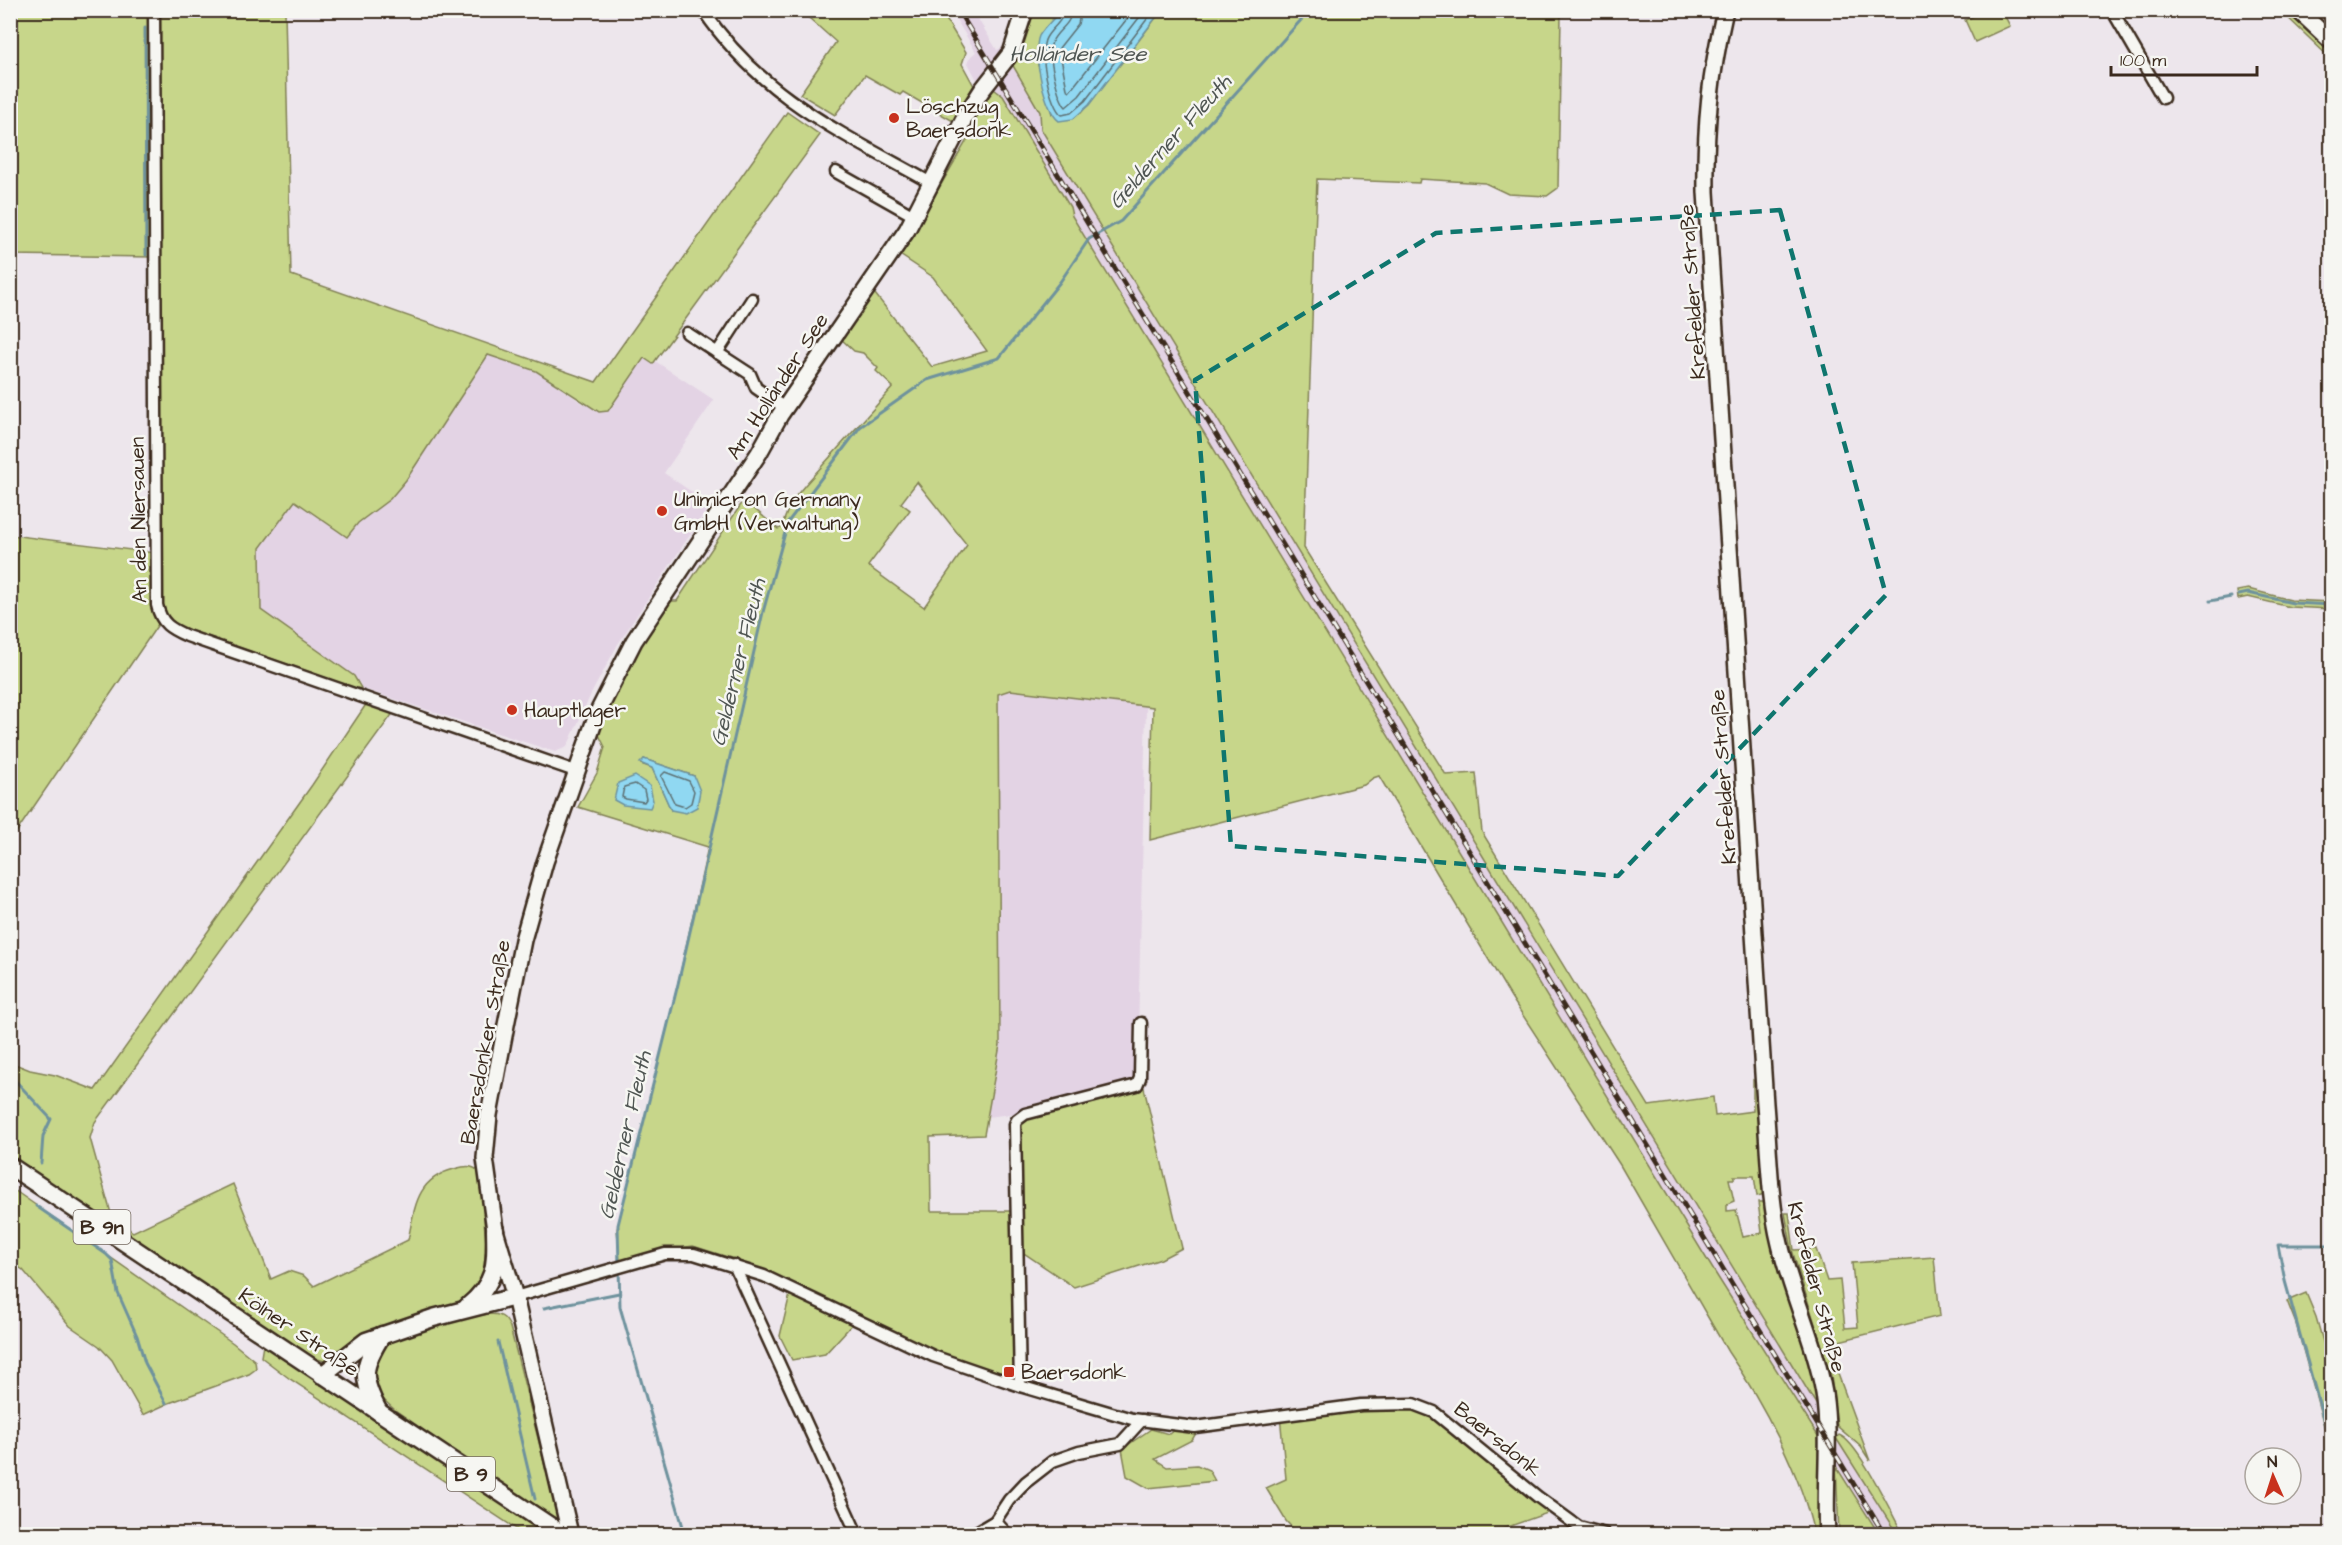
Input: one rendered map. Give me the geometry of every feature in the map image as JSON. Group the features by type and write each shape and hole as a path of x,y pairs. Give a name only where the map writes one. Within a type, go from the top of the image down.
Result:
{"main road":[{"name":"Kölner Straße","path":"10,1166 562,1534"},
{"path":"464,1310 483,1294 489,1282 495,1256 495,1230"},
{"path":"322,1375 366,1341 464,1310 515,1297"},
{"path":"379,1413 366,1383 366,1370 368,1357 382,1335"}],"street":[{"name":"An den Niersauen","path":"154,10 157,605 159,615 170,629 187,636 578,772"},
{"path":"703,10 737,55 760,77 796,105 931,183"},
{"name":"Am Holländer See","path":"578,772 597,714 634,641 766,441 785,408 914,216 971,106 1011,53 1025,10"},
{"name":"Krefelder Straße","path":"1725,10 1708,101 1705,148 1765,1104 1772,1202 1776,1226 1783,1256 1817,1362 1827,1417 1827,1534"},
{"path":"2112,10 2163,98"},
{"path":"2298,10 2331,42"},
{"path":"836,172 914,216"},
{"path":"717,353 752,299"},
{"path":"687,333 750,374 756,388 785,408"},
{"name":"Baersdonker Straße","path":"570,1534 515,1297 495,1230 486,1158 491,1104 524,940 544,862 578,772"},
{"path":"1020,1386 1015,1124 1025,1114 1137,1084 1140,1078 1142,1023"},
{"name":"Baersdonk","path":"515,1297 665,1254 694,1254 734,1265 802,1292 933,1356 1020,1386 1142,1420 1195,1427 1361,1405 1413,1404 1434,1412 1538,1497 1579,1527 1605,1534"},
{"path":"734,1265 858,1534"},
{"path":"973,1534 995,1521 1009,1500 1026,1482 1053,1461 1079,1452 1120,1444 1142,1420"},
{"path":"995,1521 1007,1534"}],"highlighted area":[{"path":"1780,210 1886,595 1618,876 1231,846 1195,380 1436,233"}],"shaded area":[{"path":"951,11 973,11 997,50 1002,47 1040,112 1041,129 1897,1534 1879,1534 1714,1271 1072,216 1070,207 1003,96 977,80 968,63 976,52"},
{"path":"488,355 536,371 582,403 608,410 644,358 653,364 655,361 714,400 664,473 702,499 707,509 618,644 591,694 567,747 555,752 361,688 360,683 261,610 260,548 295,500 348,537 358,523 390,499 406,480"},
{"path":"1010,690 1146,707 1137,1074 1130,1083 1011,1114 987,1117 1000,1045 998,694"}],"green space":[{"path":"800,10 941,11 966,52 962,64 974,86 953,121 903,92 900,95 865,75 835,115 800,94 836,42"},
{"path":"1582,10 1586,13 1561,16 1558,188 1547,196 1508,194 1485,183 1420,179 1419,183 1317,179 1304,548 1446,775 1476,773 1482,832 1649,1106 1713,1097 1715,1116 1753,1111 1753,1080 1757,1082 1765,1194 1757,1196 1754,1176 1734,1176 1734,1179 1729,1179 1734,1201 1727,1204 1727,1211 1736,1210 1743,1237 1762,1233 1758,1202 1766,1202 1808,1354 1819,1409 1041,129 1040,112 1012,64 1034,11 1060,11 1042,32 1038,65 1052,114 1081,113 1161,11"},
{"path":"11,11 285,11 291,275 596,382 787,112 820,135 653,364 644,358 608,411 599,412 536,371 488,355 406,480 390,499 358,523 347,537 295,501 260,548 261,610 354,676 361,688 358,689 161,620 11,840 11,535 163,554 153,257 11,255"},
{"path":"1985,11 2002,11 2010,26 1975,42 1965,20"},
{"path":"2281,11 2290,11 2331,50 2331,59"},
{"path":"991,87 1003,96 1070,207 1072,216 1714,1271 1820,1439 1820,1526 1817,1534 1814,1534 1790,1464 1754,1393 1620,1165 1511,997 1379,776 1364,785 1150,840 1153,707 1010,690 998,694 1000,1045 984,1135 930,1137 931,1211 1013,1211 1020,1383 894,1336 858,1318 825,1354 792,1360 780,1336 792,1286 734,1259 693,1246 620,1262 617,1229 676,992 708,847 578,807 597,773 605,747 598,733 617,682 666,601 677,601 744,500 778,529 781,528 791,502 893,387 876,371 878,368 863,353 854,351 840,338 872,290 932,367 987,351 933,277 900,255 974,128 979,102","holes":["917,482 967,545 924,607 868,566 910,510 901,503","644,759 694,776 671,810 652,768 641,764"]},
{"path":"2248,589 2291,600 2331,602 2331,609 2290,607 2248,597 2238,599 2237,591"},
{"path":"367,703 394,712 95,1122 90,1138 112,1217 133,1232 233,1184 271,1279 289,1271 304,1276 314,1286 408,1240 419,1196 432,1180 441,1174 465,1167 474,1168 480,1172 488,1268 470,1298 328,1362 307,1356 11,1159 10,1062 95,1090 312,785"},
{"path":"1144,1088 1182,1248 1161,1259 1074,1287 1021,1251 1019,1127 1025,1118"},
{"path":"14,1190 233,1343 255,1361 256,1369 249,1374 169,1403 143,1415 112,1360 99,1346 70,1326 23,1270 11,1262 10,1195"},
{"path":"1785,1213 1789,1213 1794,1250 1816,1249 1827,1281 1840,1280 1845,1328 1858,1327 1852,1263 1934,1257 1940,1316 1827,1344 1870,1461 1861,1447 1837,1426 1831,1376 1792,1250"},
{"path":"2306,1293 2316,1317 2331,1370 2331,1451 2296,1324 2287,1301"},
{"path":"488,1314 502,1316 510,1327 560,1526 395,1410 379,1395 374,1386 376,1353 384,1343 428,1327"},
{"path":"263,1345 546,1534 524,1534 290,1379 261,1357"},
{"path":"1388,1405 1433,1412 1553,1511 1488,1534 1298,1534 1286,1521 1266,1488 1286,1479 1280,1415"},
{"path":"1177,1428 1198,1430 1192,1440 1155,1459 1167,1467 1197,1465 1209,1470 1215,1481 1148,1488 1127,1476 1122,1449 1151,1429 1169,1434"},
{"path":"1839,1435 1847,1440 1865,1464 1903,1534 1897,1534 1836,1438"},
{"path":"1836,1465 1837,1468 1879,1534 1839,1534"}],"water":[{"name":"Holländer See","path":"1060,11 1161,11 1089,105 1073,119 1059,121 1049,106 1041,81 1037,44 1041,33"},
{"path":"644,759 694,776 700,791 697,807 686,813 671,810 652,768 640,763"},
{"path":"635,776 650,786 653,801 650,808 623,805 614,800 618,783"}],"waterway":[{"name":"Gelderner Fleuth","path":"685,1534 620,1307 618,1225 678,984 763,612 788,522 860,427 927,380 999,358 1060,282 1089,239 1121,221 1310,10"},
{"path":"145,28 146,255"},
{"path":"2239,595 2248,593 2293,603 2332,605"},
{"path":"2210,601 2231,597"},
{"path":"10,1075 51,1119 43,1136 41,1163"},
{"path":"36,1206 112,1260 118,1293 137,1336 145,1363 166,1403"},
{"path":"2332,1245 2278,1245 2285,1281 2332,1450"},
{"path":"544,1308 619,1293"},
{"path":"498,1342 535,1499"}],"railway":[{"path":"958,10 1884,1534"}],"place":[{"name":"Löschzug Baersdonk","path":"894,118"},
{"name":"Unimicron Germany GmbH (Verwaltung)","path":"662,511"},
{"name":"Hauptlager","path":"512,710"},
{"name":"Baersdonk","path":"1009,1372"}]}
